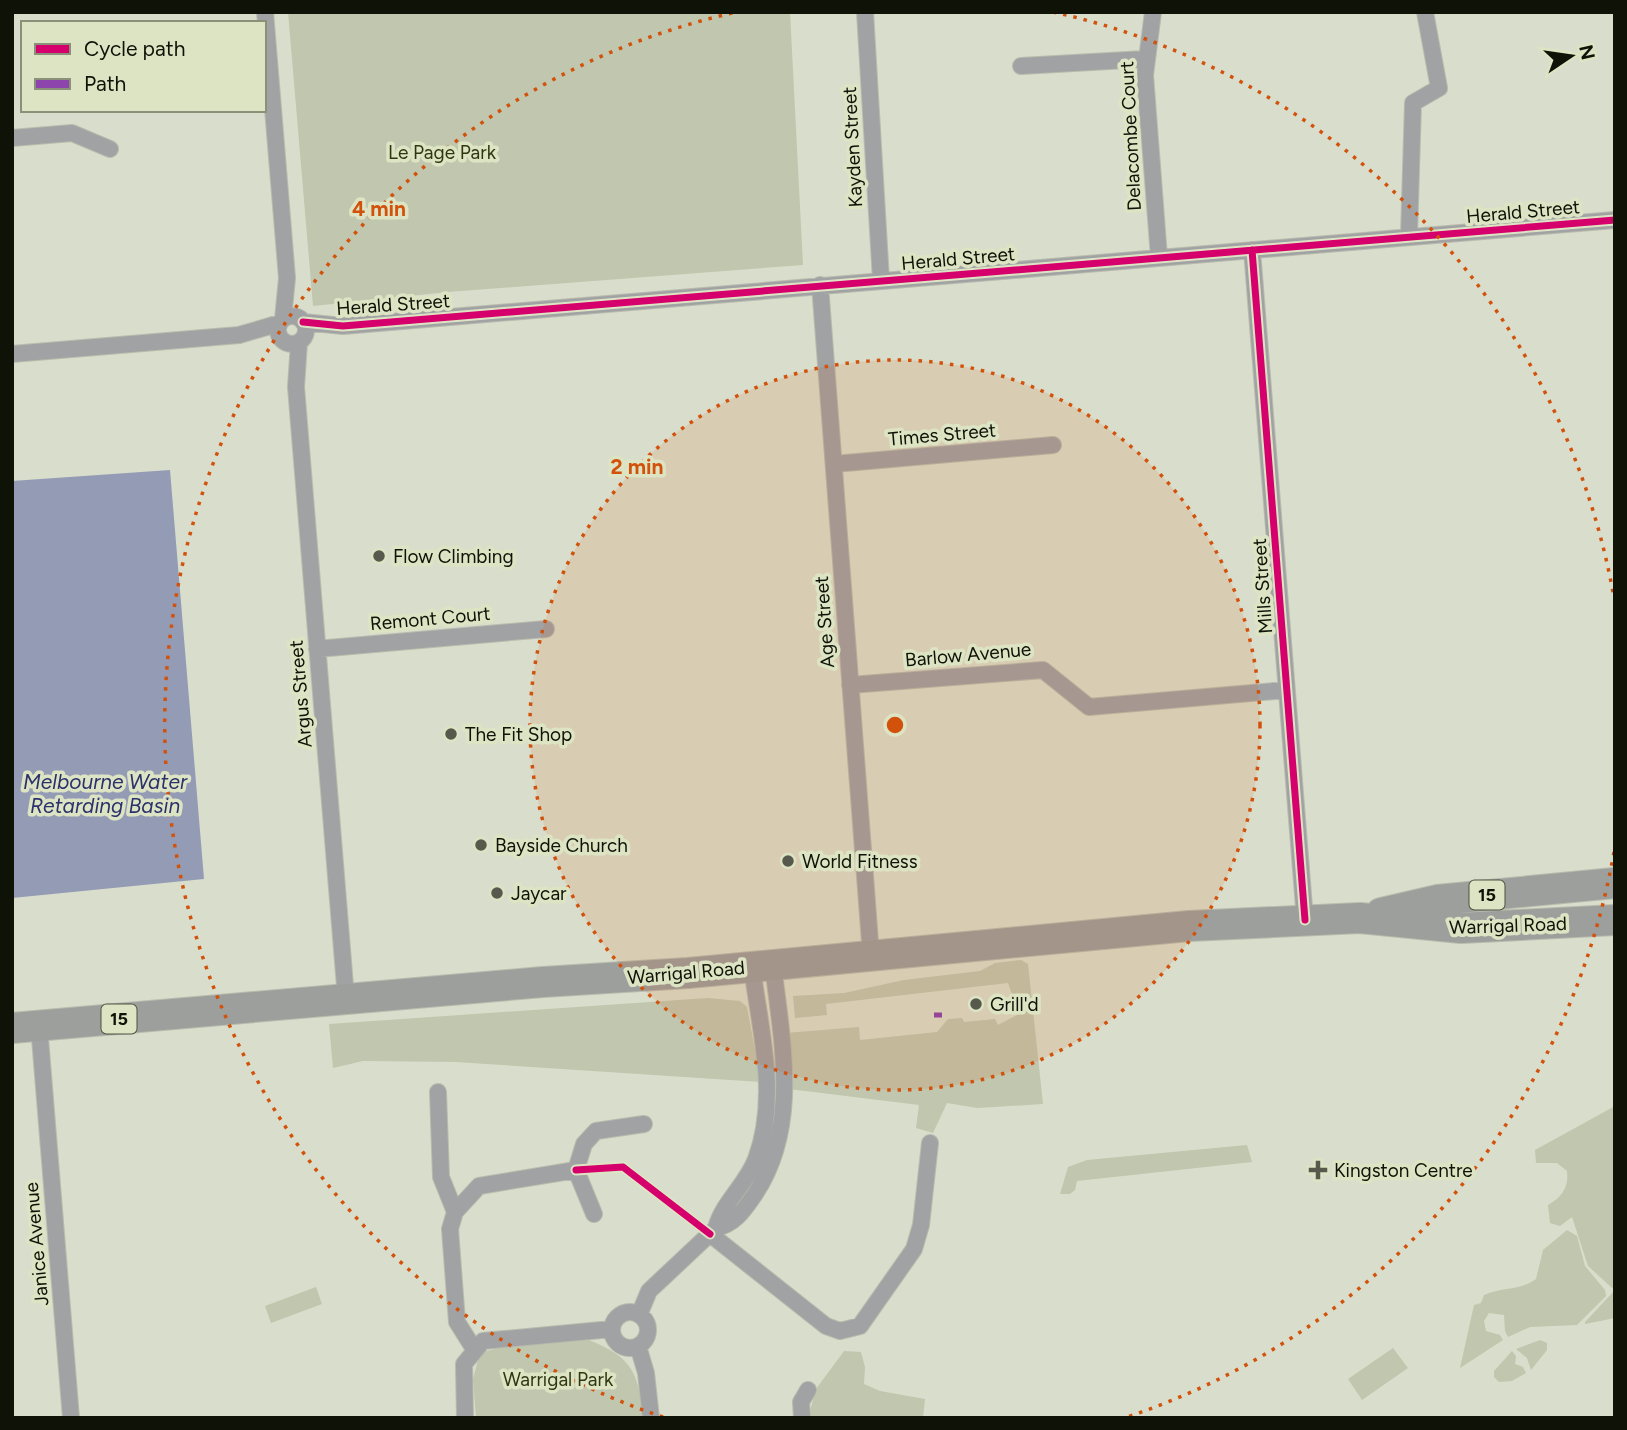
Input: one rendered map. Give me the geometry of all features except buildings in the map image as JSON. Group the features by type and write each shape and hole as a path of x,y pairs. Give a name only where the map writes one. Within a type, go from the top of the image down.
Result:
{"highway":[{"name":"Warrigal Road","path":"1360,918 1437,900 1615,883"},
{"name":"Warrigal Road","path":"26,1027 346,998 763,966 1162,928 1360,918 1438,928 1615,920"}],"street":[{"name":"Kayden Street","path":"866,12 881,280"},
{"name":"Delacombe Court","path":"1153,12 1145,59 1159,257"},
{"path":"1409,236 1413,103 1438,88 1425,12"},
{"name":"Argus Street","path":"266,24 346,998"},
{"path":"1021,66 1145,59"},
{"path":"12,138 72,133 110,149"},
{"name":"Herald Street","path":"12,354 1615,220"},
{"name":"Mills Street","path":"1252,250 1305,920"},
{"name":"Age Street","path":"820,285 871,955"},
{"name":"Times Street","path":"834,464 1053,445"},
{"name":"Remont Court","path":"317,649 547,629"},
{"name":"Barlow Avenue","path":"850,685 1043,670 1089,707 1286,690"},
{"path":"639,1315 649,1291 713,1231 720,1213 753,1165 766,1128 768,1083 763,966"},
{"name":"Janice Avenue","path":"26,1027 71,1418"},
{"path":"438,1092 441,1177 454,1212"},
{"path":"594,1214 576,1170 584,1144 596,1131 645,1124"},
{"path":"713,1231 826,1326 840,1331 860,1326 914,1249 930,1143"},
{"path":"474,1349 457,1322 450,1229 454,1212 479,1186 576,1170"},
{"path":"612,1329 621,1315 639,1315"},
{"path":"638,1346 648,1331 639,1315"},
{"path":"465,1418 464,1364 483,1341 612,1329"},
{"path":"612,1329 620,1345 638,1346"},
{"path":"638,1346 646,1373 651,1418"},
{"path":"802,1418 801,1402 808,1390"}],"green space":[{"name":"Le Page Park","path":"288,12 790,12 803,265 448,292 313,306"},
{"path":"1021,960 1028,964 1043,1104 977,1108 947,1103 933,1133 916,1128 919,1105 789,1089 786,1033 859,1027 860,1040 937,1032 948,1019 962,1018 964,1022 995,1019 998,1025 1019,1014 1008,983 826,1004 827,1015 795,1018 793,996 844,993 904,980 980,971 995,963"},
{"path":"708,998 740,1001 747,1007 761,1082 456,1062 363,1061 333,1068 329,1024"},
{"path":"1615,1106 1615,1286 1612,1288 1588,1266 1572,1217 1560,1226 1550,1223 1548,1205 1564,1191 1567,1171 1557,1163 1536,1163 1535,1150"},
{"path":"1247,1145 1252,1162 1077,1181 1075,1190 1070,1194 1060,1194 1068,1167 1087,1160"},
{"path":"1567,1230 1577,1236 1585,1266 1605,1290 1606,1296 1577,1325 1530,1327 1508,1337 1504,1315 1489,1313 1484,1321 1486,1331 1500,1335 1503,1340 1460,1368 1474,1305 1481,1303 1484,1295 1524,1285 1536,1279 1543,1250"},
{"path":"316,1287 322,1304 271,1323 265,1306"},
{"path":"1615,1290 1615,1318 1585,1324 1585,1322"},
{"name":"Warrigal Park","path":"589,1340 615,1353 631,1369 639,1389 643,1418 476,1418 473,1379 480,1353 520,1342"},
{"path":"1540,1340 1547,1343 1547,1350 1531,1370 1527,1358 1516,1349"},
{"path":"1393,1348 1408,1368 1362,1400 1348,1379"},
{"path":"844,1351 861,1352 865,1367 864,1384 880,1391 925,1399 923,1418 808,1418 816,1389"},
{"path":"1512,1351 1516,1356 1515,1364 1523,1367 1526,1373 1512,1381 1499,1382 1494,1377 1494,1371"}],"water":[{"name":"Melbourne Water Retarding Basin","path":"170,470 204,879 12,898 12,481"}],"marked path":[{"path":"934,1015 942,1015"}],"cycle path":[{"path":"303,322 343,326 1615,220"},
{"path":"1252,250 1305,920"},
{"path":"576,1170 623,1167 710,1234"}],"place":[{"name":"Flow Climbing","path":"379,556"},
{"name":"The Fit Shop","path":"451,734"},
{"name":"Bayside Church","path":"481,845"},
{"name":"World Fitness","path":"788,861"},
{"name":"Jaycar","path":"497,893"},
{"name":"Grill'd","path":"976,1004"},
{"name":"Kingston Centre","path":"1318,1170"}]}
